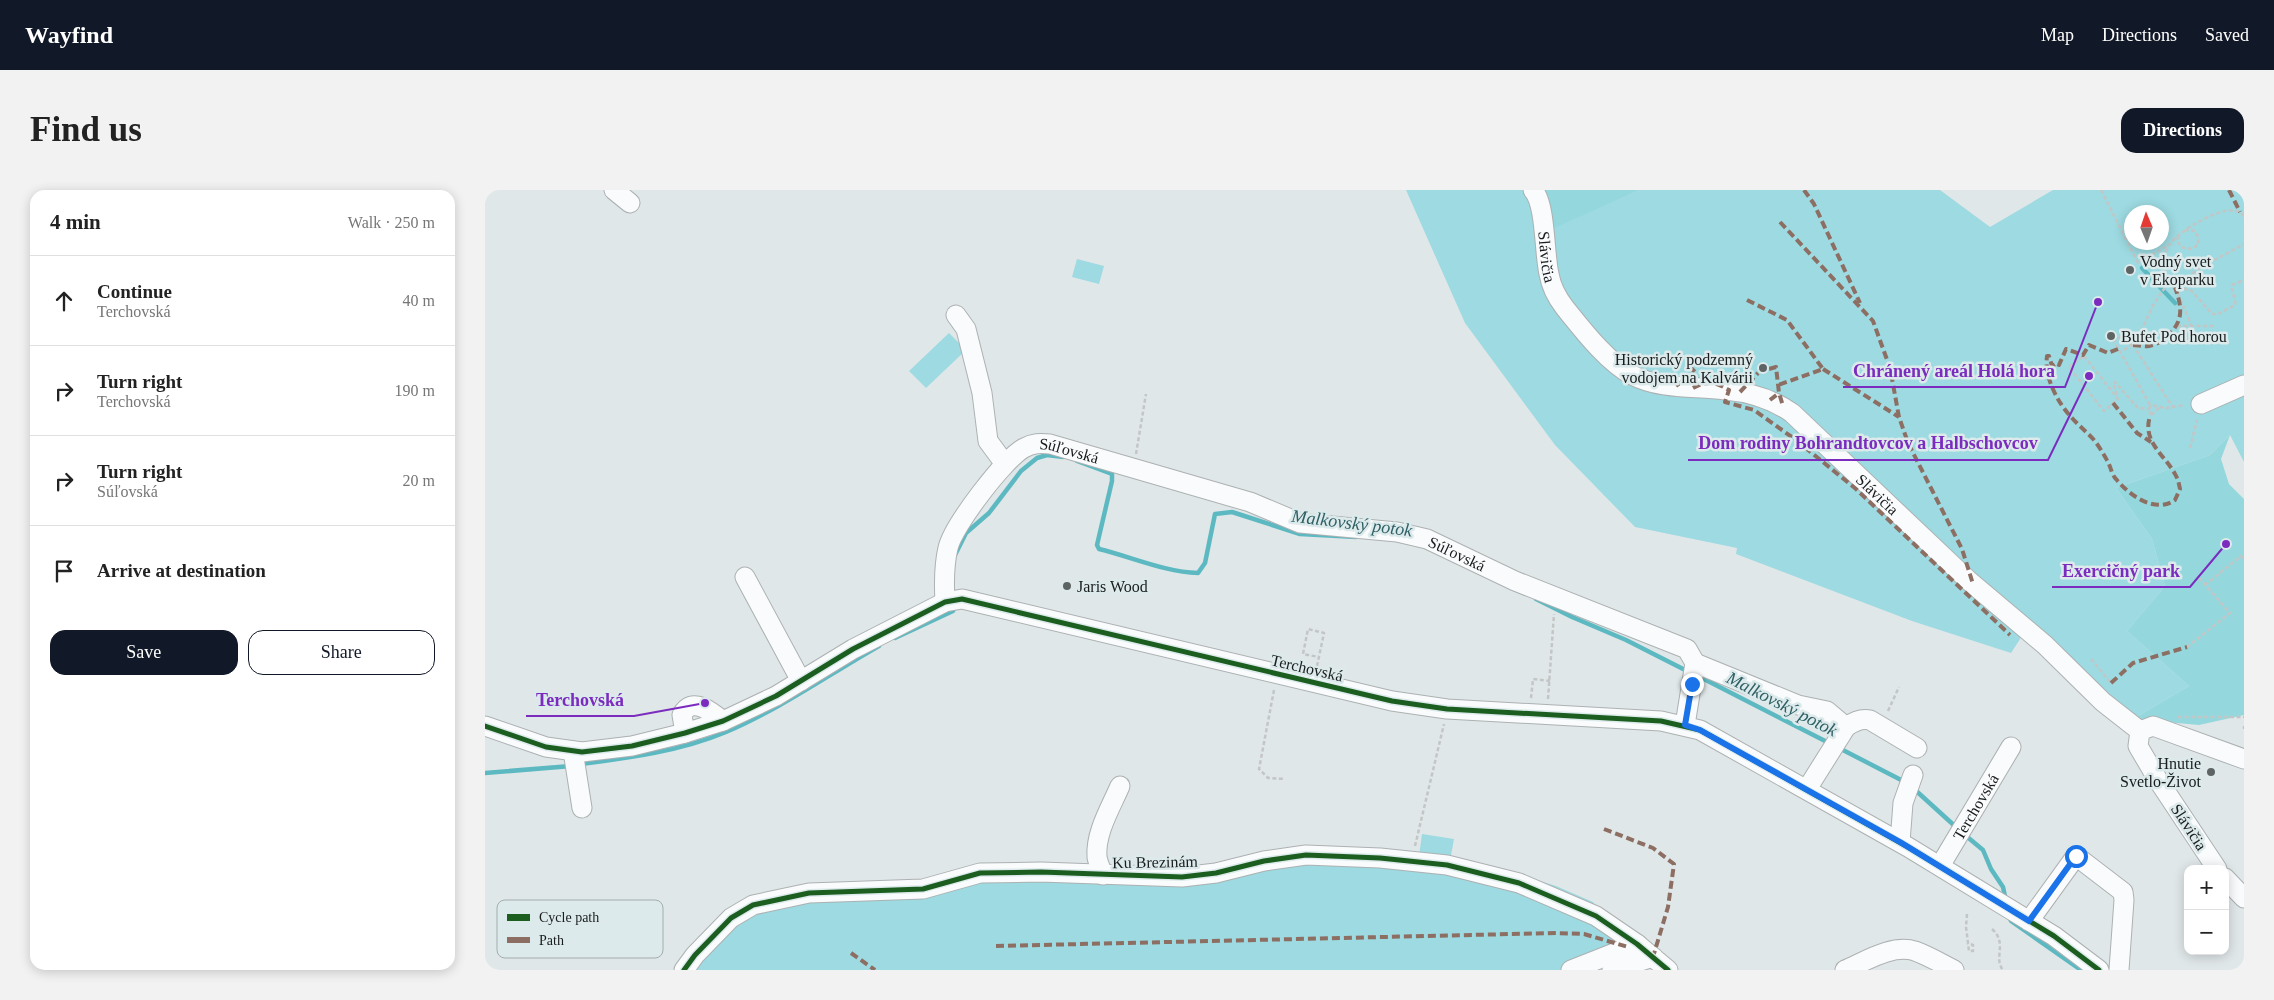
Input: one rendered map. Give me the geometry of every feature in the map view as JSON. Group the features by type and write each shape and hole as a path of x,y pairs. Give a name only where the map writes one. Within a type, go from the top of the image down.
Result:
{"street":[{"path":"614,190 630,203"},
{"name":"Slávičia","path":"1533,190 1538,196 1541,206 1547,267 1555,291 1564,306 1609,358 1631,375 1656,385 1725,390 1756,395 1793,412 1968,580 2045,645 2103,702 2140,731 2138,746 2163,789 2214,865"},
{"path":"956,315 966,329 971,348 982,393 987,441 1005,464"},
{"path":"2201,404 2244,385"},
{"name":"Súľovská","path":"952,601 948,548 955,530 1005,464 1023,448 1036,443 1050,444 1250,502 1300,522 1379,529 1427,538 1515,581 1687,650 1695,663"},
{"path":"745,577 801,681"},
{"path":"485,726 546,747 573,753 632,746 685,733 723,721 777,696 853,649 952,601"},
{"name":"Terchovská","path":"952,601 1313,682 1392,702 1447,709 1661,721 1685,725 1700,730 1900,842 2023,917 2080,954 2099,970"},
{"path":"1685,725 1695,663 1798,705 1827,711 1843,732"},
{"path":"1807,789 1843,732 1854,722 1865,718 1917,748"},
{"path":"2140,731 2153,726 2165,729 2244,759"},
{"name":"Terchovská","path":"1940,866 2011,747"},
{"path":"573,753 582,808"},
{"path":"1900,842 1903,803 1913,775"},
{"name":"Ku Brezinám","path":"1103,875 1097,858 1097,845 1120,786"},
{"name":"Ku Brezinám","path":"684,970 695,955 731,918 753,905 809,893 923,889 980,873 1041,872 1182,877 1216,873 1264,861 1305,855 1379,858 1447,865 1519,883 1596,916 1637,944 1668,970"},
{"path":"2023,917 2076,856 2123,892 2125,900 2119,970"},
{"path":"2229,882 2244,898"},
{"path":"1571,970 1637,944"},
{"path":"1845,970 1884,953 1899,950 1915,951 1954,970"},
{"path":"1612,970 1653,957"}],"path":[{"path":"2101,190 2124,235"},
{"path":"2169,245 2180,234 2211,216 2225,211 2240,212 2244,216"},
{"path":"2180,234 2177,240 2181,247 2190,249 2198,245 2198,237 2195,231 2186,230"},
{"path":"2175,287 2198,269 2244,244"},
{"path":"2131,250 2138,263 2160,250"},
{"path":"2168,250 2164,262 2169,282 2175,287 2192,291 2212,314 2218,314 2235,305 2236,299 2231,290 2232,285 2244,280"},
{"path":"2124,350 2133,345 2159,295 2169,282"},
{"path":"2175,287 2192,327"},
{"path":"2177,326 2216,326"},
{"path":"2127,333 2114,341 2150,405 2149,416 2159,408"},
{"path":"2133,345 2172,406 2159,408 2150,405"},
{"path":"2084,356 2118,399 2112,402 2104,411 2069,367 2084,356"},
{"path":"2118,399 2113,383 2115,382 2139,408 2150,410"},
{"path":"1134,467 1146,394"},
{"path":"2190,448 2201,404"},
{"path":"2205,585 2241,556 2244,560"},
{"path":"2187,647 2229,613 2199,578"},
{"path":"1547,716 1554,614"},
{"path":"1313,682 1325,633 1308,629 1303,654 1319,657"},
{"path":"2091,659 2111,683"},
{"path":"1277,674 1259,769 1268,778 1285,779"},
{"path":"1531,699 1533,679 1549,681"},
{"path":"1881,726 1899,687"},
{"path":"1420,829 1447,709"},
{"path":"2165,729 2173,717 2244,717"},
{"path":"1967,914 1967,942"},
{"path":"1992,929 1998,934 2001,941 1999,964 2003,970"}],"shaded area":[{"path":"1406,190 1534,190 1543,232 1640,190 1940,190 1990,227 2053,190 2244,190 2244,462 2230,435 2210,455 2116,488 2152,539 2165,586 2127,631 2189,686 2133,719 2022,636 2011,653 1912,621 1736,554 1737,548 1635,527 1555,445 1465,323"},
{"path":"1534,190 1640,190 1543,233"},
{"path":"1077,259 1104,266 1099,284 1072,277"},
{"path":"949,333 966,350 926,388 909,371"},
{"path":"2230,435 2221,459 2229,484 2244,499 2244,715 2199,725 2133,719 2189,686 2127,631 2165,586 2152,539 2116,488 2210,455"},
{"path":"1422,834 1454,839 1450,861 1419,856"},
{"path":"1264,855 1504,870 1556,886 1593,902 1627,943 1572,970 682,970 734,915 810,894 957,875 1117,884"}],"waterway":[{"path":"2142,268 2175,303"},
{"name":"Malkovský potok","path":"955,555 966,533 989,513 1021,471 1037,458 1047,455 1063,457"},
{"name":"Malkovský potok","path":"1077,461 1112,474 1097,545 1099,549 1161,567 1198,573 1205,563 1215,514 1232,512 1300,534 1356,537"},
{"name":"Malkovský potok","path":"1536,599 1626,640 1689,672"},
{"name":"Malkovský potok","path":"895,638 953,611 955,606"},
{"name":"Malkovský potok","path":"581,764 673,749 709,739 746,723 785,702 879,646"},
{"name":"Malkovský potok","path":"1698,676 1829,743"},
{"name":"Malkovský potok","path":"1839,748 1905,782"},
{"name":"Malkovský potok","path":"485,773 571,766"},
{"name":"Malkovský potok","path":"1913,788 1957,828"},
{"name":"Malkovský potok","path":"1965,835 1983,850 1991,869 2003,887 2006,901"},
{"name":"Malkovský potok","path":"2009,916 2011,921 2081,970"}],"marked path":[{"path":"1804,190 1814,204 1860,303"},
{"path":"2229,190 2240,212"},
{"path":"1780,222 1873,321 1890,368 1899,417 1908,443 1962,549 1973,584"},
{"path":"2133,345 2154,345 2165,339 2177,325 2180,311 2175,287"},
{"path":"1747,300 1787,320 1823,369 1778,385"},
{"path":"2118,349 2108,353 2089,345 2083,355 2066,349 2059,365 2057,363 2052,366 2049,356 2047,356 2050,381 2057,398 2072,418 2096,442 2108,462 2113,476 2121,485 2143,501 2151,504 2167,504 2175,500 2180,489 2175,474 2151,441 2148,425 2150,416"},
{"path":"1769,369 1776,367 1779,393 1783,406"},
{"path":"1676,386 1695,372 1691,368"},
{"path":"1823,369 1899,417"},
{"path":"1740,392 1758,373"},
{"path":"1693,388 1707,383 1724,387 1729,390 1725,402 1754,410 1796,440 1856,489 2010,635"},
{"path":"1770,400 1779,393"},
{"path":"2113,403 2137,433 2151,442"},
{"path":"2111,683 2133,663 2187,647"},
{"path":"1604,829 1653,848 1674,864 1668,907 1653,957"},
{"path":"996,946 1556,933 1584,934 1628,947"},
{"path":"851,953 875,970"}],"cycle path":[{"path":"485,726 546,747 582,752 632,746 685,733 723,721 776,696 853,649 945,602 962,599 1392,701 1447,709 1661,721 1700,730 1908,847 2054,936 2099,970"},
{"path":"684,970 695,955 731,918 753,905 809,893 923,889 980,873 1041,872 1182,877 1216,873 1264,861 1306,855 1380,858 1447,865 1519,883 1596,916 1637,944 1668,970"}],"place":[{"name":"Vodný svet v Ekoparku","path":"2130,270"},
{"name":"Chránený areál Holá hora","path":"2098,302"},
{"name":"Bufet Pod horou","path":"2111,336"},
{"name":"Historický podzemný vodojem na Kalvárii","path":"1763,368"},
{"name":"Dom rodiny Bohrandtovcov a Halbschovcov","path":"2089,376"},
{"name":"Exercičný park","path":"2226,544"},
{"name":"Jaris Wood","path":"1067,586"},
{"name":"Terchovská","path":"705,703"},
{"name":"Hnutie Svetlo-Život","path":"2211,772"}],"route":[{"path":"1692,684 1685,725 1700,730 1900,842 2029,921 2076,856"}]}
